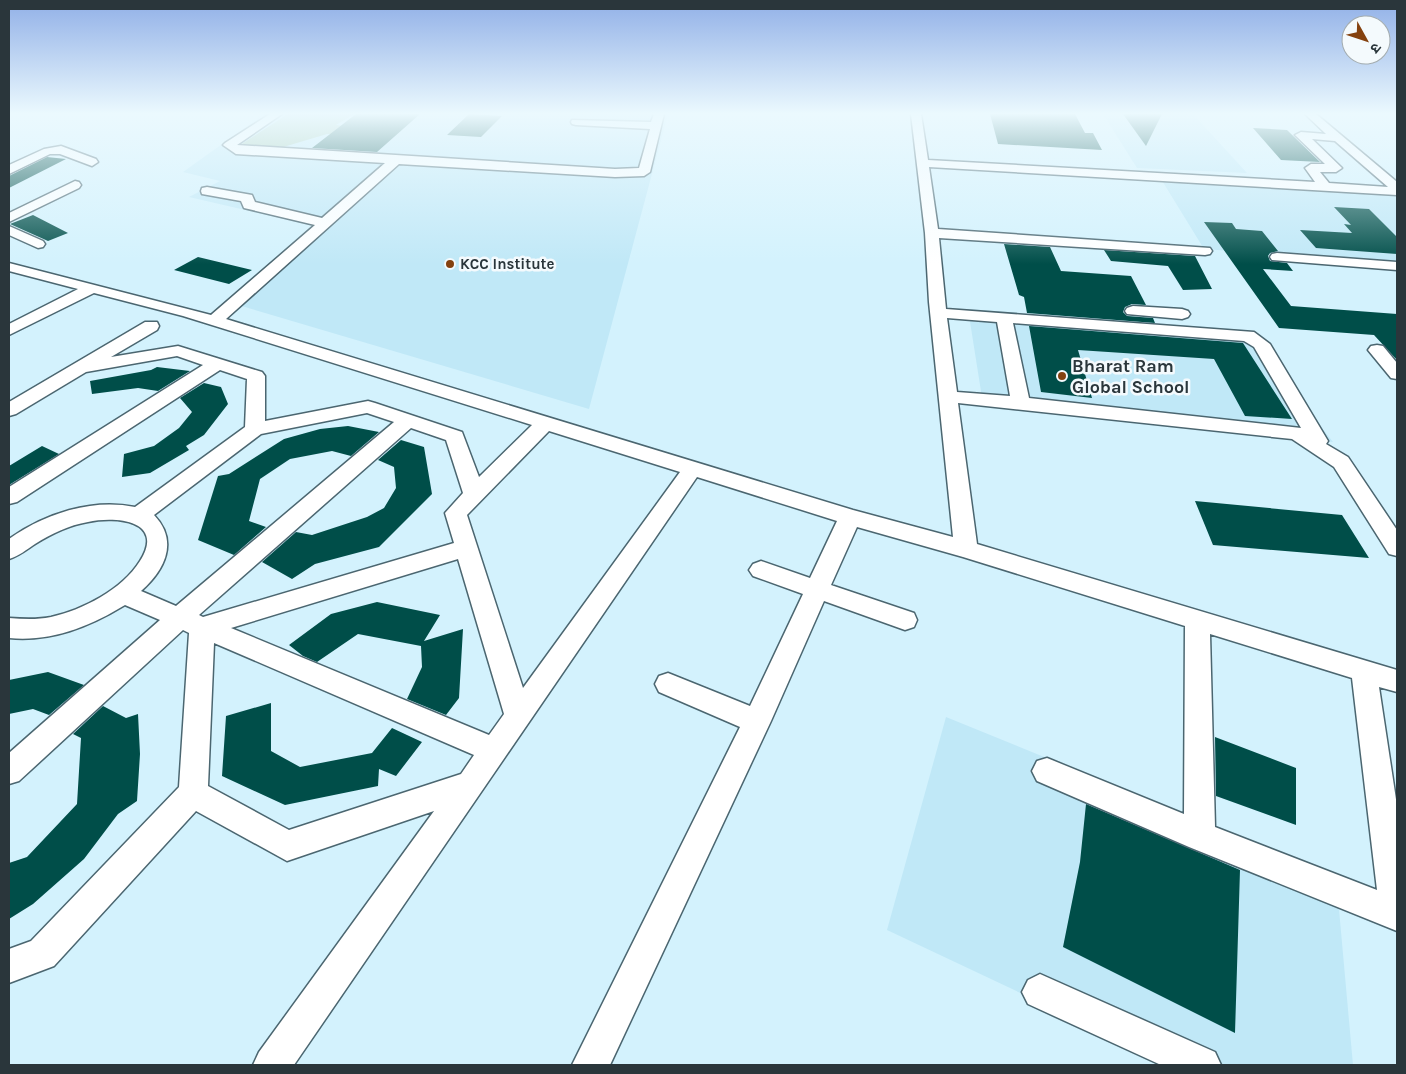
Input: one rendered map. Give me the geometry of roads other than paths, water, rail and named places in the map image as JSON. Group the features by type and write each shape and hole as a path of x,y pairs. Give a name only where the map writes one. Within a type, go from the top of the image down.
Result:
{"street":[{"path":"9,170 21,164"},
{"path":"214,320 391,164"},
{"path":"465,164 615,173 644,172 646,164"},
{"path":"924,164 938,308 966,549"},
{"path":"944,164 1397,189"},
{"path":"1325,186 1311,168 1336,168 1332,164"},
{"path":"1369,164 1397,189"},
{"path":"9,218 75,185"},
{"path":"207,191 247,198 249,205 325,223"},
{"path":"9,230 38,244"},
{"path":"932,233 1205,251"},
{"path":"1277,257 1397,266"},
{"path":"9,267 214,320 850,517 966,549 1397,681"},
{"path":"9,330 92,288"},
{"path":"938,308 1182,314"},
{"path":"938,308 1004,318 1248,336 1261,344 1318,441 1295,433 949,397"},
{"path":"1004,318 1021,403"},
{"path":"9,410 151,326"},
{"path":"1397,352 1377,350 1397,374"},
{"path":"83,367 178,351 256,376 255,429"},
{"path":"9,497 218,364"},
{"path":"139,515 255,429 368,407 455,436 474,495"},
{"path":"9,771 190,622 408,420"},
{"path":"518,717 456,513 545,423"},
{"path":"1295,433 1341,462 1397,548"},
{"path":"272,1065 693,468"},
{"path":"9,628 17,630 53,626 91,613 123,594 147,569 157,547 154,529 139,515 115,512 84,515 50,525 11,546"},
{"path":"592,1065 756,721 850,517"},
{"path":"190,622 466,548"},
{"path":"762,570 905,620"},
{"path":"123,594 494,750"},
{"path":"1197,619 1200,836"},
{"path":"9,966 42,954 193,793 190,622"},
{"path":"1048,771 1200,836 1397,914 1389,800 1364,670"},
{"path":"668,684 756,721"},
{"path":"193,793 287,846 471,784"},
{"path":"1040,992 1202,1065"}],"place":[{"name":"KCC Institute","path":"450,264"},
{"name":"Bharat Ram Global School","path":"1062,376"}]}
